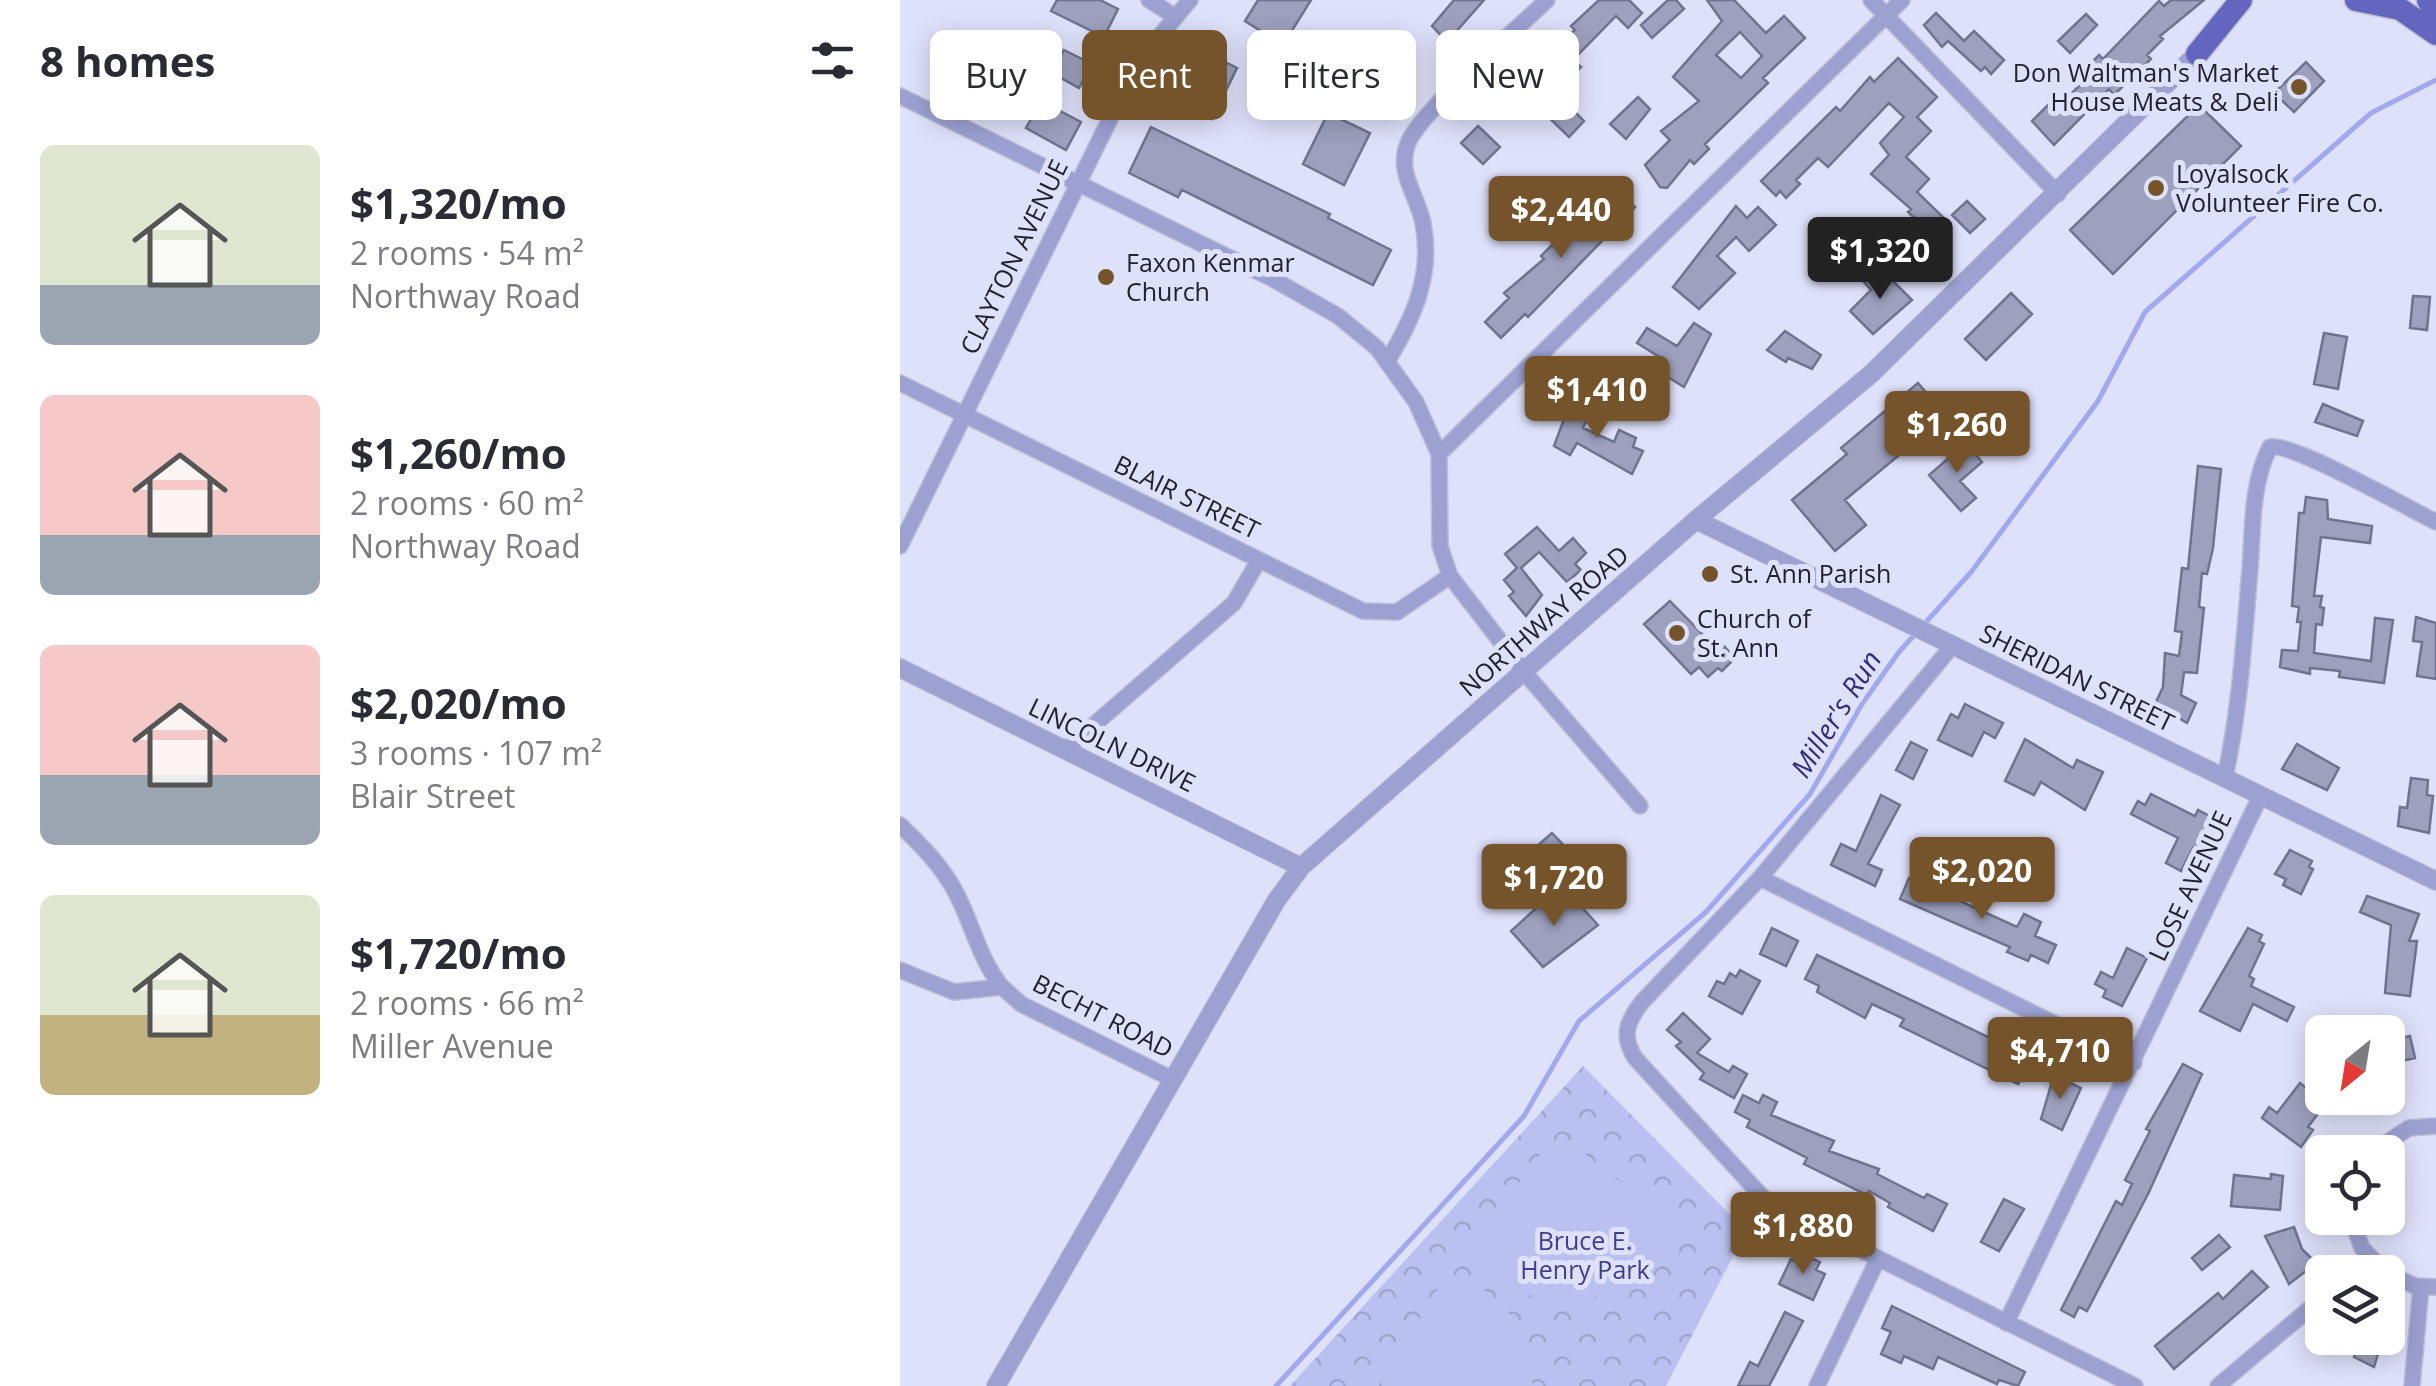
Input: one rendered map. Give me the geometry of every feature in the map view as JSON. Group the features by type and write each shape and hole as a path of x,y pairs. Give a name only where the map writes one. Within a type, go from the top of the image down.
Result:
{"main road":[{"path":"2196,54 2241,0"},
{"path":"2356,0 2400,9 2436,34"},
{"path":"2428,0 2436,15"}],"street":[{"path":"1149,0 1174,16"},
{"name":"CLAYTON AVENUE","path":"900,546 1138,62 1190,0"},
{"path":"1388,360 1418,305 1426,268 1423,221 1403,170 1406,146 1424,120 1547,0"},
{"path":"1871,0 2058,194"},
{"path":"1439,454 1902,0"},
{"name":"NORTHWAY ROAD","path":"996,1386 1276,901 1301,867 1696,520 1883,363 2196,54 2258,0"},
{"path":"900,96 1271,278 1338,316 1388,360 1416,402 1439,454 1440,546 1450,576 1524,672 1640,806"},
{"name":"BLAIR STREET","path":"900,382 1362,612 1397,612 1450,576"},
{"name":"LOSE AVENUE","path":"2225,778 2239,696 2256,500 2263,462 2275,445 2436,522"},
{"name":"SHERIDAN STREET","path":"1696,520 2436,881"},
{"path":"1065,750 1234,603 1260,560"},
{"path":"1953,646 1760,878 1642,1002 1626,1027 1626,1038 1635,1058 1770,1204 2135,1386"},
{"name":"LINCOLN DRIVE","path":"900,668 1301,867"},
{"name":"LOSE AVENUE","path":"2006,1323 2261,795"},
{"path":"900,825 943,872 966,915 982,960 1002,987"},
{"path":"1760,878 2134,1063"},
{"name":"BECHT ROAD","path":"900,970 954,992 1002,987 1021,1004 1172,1079"},
{"path":"2399,1135 2410,1128 2436,1126"},
{"path":"1817,1386 1878,1259"},
{"path":"2412,1386 2428,1287"},
{"path":"2218,1386 2305,1312"}],"green space":[{"name":"Bruce E. Henry Park","path":"1583,1066 1746,1231 1666,1386 1290,1386"},
{"path":"1572,1144 1686,1233 1635,1279 1608,1293 1580,1299 1522,1293 1462,1259 1546,1146"},
{"path":"1445,1277 1482,1289 1510,1314 1527,1347 1532,1386 1382,1386 1381,1380"}],"building":[{"path":"1057,0 1100,0 1118,9 1108,30 1090,30 1051,11"},
{"path":"1258,0 1311,0 1292,30 1259,30 1245,21"},
{"path":"1454,0 1484,0 1458,30 1436,30 1432,26"},
{"path":"1599,0 1629,0 1642,13 1628,28 1616,16 1579,54 1579,30 1571,26"},
{"path":"1668,0 1676,0 1684,9 1652,38 1641,25"},
{"path":"1707,0 1734,0 1766,33 1784,16 1805,38 1763,78 1768,83 1705,144 1709,149 1694,164 1690,160 1667,188 1660,187 1645,165 1670,140 1661,131 1699,101 1673,77 1722,21","holes":["1740,32 1762,56 1741,78 1716,55"]},
{"path":"2171,0 2204,0 2160,36 2163,39 2147,55 2151,59 2114,95 2109,89 2054,145 2032,121 2048,105 2054,111 2088,77 2083,71 2099,55 2103,59 2159,1 2164,6"},
{"path":"1936,13 1964,41 1974,31 2004,60 1991,74 1985,67 1981,71 1948,41 1942,47 1924,25"},
{"path":"2086,14 2097,25 2070,53 2058,41"},
{"path":"1064,50 1082,59 1079,88 1062,79"},
{"path":"1898,58 1937,97 1917,117 1931,131 1906,157 1929,179 1917,192 1946,220 1932,235 1908,212 1911,209 1871,174 1889,155 1880,143 1904,117 1889,103 1828,167 1818,158 1796,180 1800,184 1786,198 1780,191 1776,196 1761,181 1836,107 1840,111 1870,77 1874,82"},
{"name":"Don Waltman's Market House Meats & Deli","path":"2306,62 2324,81 2294,112 2274,93"},
{"path":"1227,63 1237,68 1227,88"},
{"path":"1638,97 1650,109 1626,139 1610,124"},
{"name":"Loyalsock Volunteer Fire Co.","path":"2199,105 2241,146 2113,274 2070,230"},
{"path":"1062,112 1081,122 1066,150 1026,128 1030,120 1062,120"},
{"path":"1579,116 1584,121 1569,137 1551,120 1579,120"},
{"path":"1325,120 1343,120 1370,133 1344,185 1303,164"},
{"path":"1478,126 1500,147 1483,164 1461,143"},
{"path":"1151,127 1330,214 1328,218 1391,250 1373,285 1182,190 1178,197 1129,173"},
{"path":"1607,183 1635,207 1528,317 1525,314 1501,338 1485,322 1509,298 1504,293 1544,259 1541,256 1558,239 1565,246 1587,225 1580,219"},
{"path":"1967,201 1985,219 1970,233 1952,215"},
{"path":"1736,206 1747,218 1758,207 1776,225 1749,251 1736,237 1717,256 1735,273 1699,309 1673,287"},
{"path":"1879,267 1912,300 1873,334 1850,311 1871,290 1864,282"},
{"path":"2011,293 2032,314 1986,360 1965,339"},
{"path":"2413,296 2430,297 2427,330 2410,328"},
{"path":"1694,323 1711,334 1684,387 1658,371 1664,360 1637,343 1647,328 1677,346"},
{"path":"1785,331 1821,355 1812,369 1788,358 1786,362 1767,350"},
{"path":"2324,333 2347,337 2338,389 2314,384"},
{"path":"1918,383 1946,416 1845,500 1866,525 1835,551 1792,500 1847,454 1841,448"},
{"path":"1570,403 1590,412 1583,428 1614,442 1619,430 1636,438 1633,447 1643,451 1632,474 1577,443 1570,455 1554,446"},
{"path":"2323,404 2363,421 2357,436 2315,422"},
{"path":"1966,443 1982,462 1960,481 1976,498 1961,511 1929,475"},
{"path":"2198,466 2221,469 2213,548 2207,574 2202,573 2199,607 2204,608 2197,673 2184,672 2181,695 2196,703 2187,723 2155,704 2163,687 2165,653 2179,656 2182,632 2175,631 2182,568 2188,569"},
{"path":"2306,497 2327,500 2328,519 2372,526 2370,543 2321,537 2314,596 2322,596 2320,607 2324,608 2322,625 2316,624 2314,653 2371,661 2375,618 2393,620 2384,683 2339,677 2340,671 2310,668 2310,674 2280,667 2282,650 2298,651 2299,607 2292,606 2299,513 2304,513"},
{"path":"1537,527 1559,551 1573,538 1586,553 1575,564 1581,570 1567,582 1539,552 1521,568 1542,595 1526,616 1509,596 1514,592 1504,580 1517,568 1505,554"},
{"name":"Church of St. Ann","path":"1670,601 1715,647 1720,642 1735,658 1722,671 1718,668 1708,677 1699,667 1691,674 1644,624"},
{"path":"2416,617 2436,623 2436,679 2417,676 2422,642 2413,641"},
{"path":"1965,704 2003,723 1995,738 1984,732 1972,756 1938,740 1951,714 1958,718"},
{"path":"2025,739 2073,768 2077,760 2103,772 2085,810 2041,782 2034,795 2005,781"},
{"path":"1911,742 1927,750 1913,779 1896,770"},
{"path":"2297,744 2339,768 2327,790 2282,769"},
{"path":"2411,778 2428,780 2427,795 2433,796 2429,833 2398,826 2400,807 2407,808"},
{"path":"2151,794 2195,816 2198,810 2215,819 2213,823 2219,826 2205,854 2193,848 2181,871 2166,863 2178,838 2131,814 2138,801 2145,805"},
{"path":"1881,795 1900,805 1868,864 1882,870 1875,886 1831,865 1841,844 1856,851"},
{"path":"1552,833 1573,855 1579,850 1592,863 1571,883 1537,846"},
{"path":"2290,850 2312,861 2309,867 2313,869 2301,894 2283,885 2286,879 2275,874"},
{"path":"1909,878 2017,927 2024,914 2041,922 2035,936 2056,945 2048,963 2031,955 2028,961 2007,952 2010,947 1900,899"},
{"path":"1568,892 1598,925 1543,967 1511,931 1542,903 1549,910"},
{"path":"2367,896 2419,914 2409,941 2417,941 2410,996 2385,993 2391,925 2360,912"},
{"path":"1772,928 1798,941 1786,966 1760,954"},
{"path":"2248,928 2262,935 2259,941 2264,944 2249,976 2254,979 2251,986 2294,1007 2287,1021 2253,1004 2240,1031 2200,1011"},
{"path":"2127,948 2147,958 2122,1006 2103,997 2106,990 2095,984 2101,972 2113,978"},
{"path":"1817,955 2032,1058 2018,1084 1900,1026 1904,1019 1872,1004 1865,1018 1817,992 1819,986 1805,979"},
{"path":"1740,970 1760,981 1742,1014 1709,996 1717,981 1724,984 1730,973 1736,977"},
{"path":"1683,1013 1710,1039 1697,1053 1729,1072 1733,1066 1747,1074 1734,1098 1700,1079 1704,1073 1676,1046 1681,1042 1667,1030"},
{"path":"2410,1036 2415,1058 2405,1060 2405,1037"},
{"path":"2183,1064 2202,1074 2149,1192 2087,1311 2079,1307 2074,1317 2061,1310 2116,1201 2122,1205 2132,1184 2125,1180 2150,1131 2146,1129"},
{"path":"2054,1075 2081,1088 2062,1130 2041,1119"},
{"path":"2300,1083 2305,1087 2305,1115 2317,1115 2308,1127 2313,1130 2305,1135 2301,1147 2262,1118 2269,1107 2277,1113"},
{"path":"1743,1095 1759,1103 1763,1095 1777,1102 1771,1115 1834,1141 1829,1151 1879,1169 1877,1174 1924,1198 1927,1194 1947,1204 1933,1231 1888,1207 1890,1203 1869,1191 1867,1195 1804,1164 1807,1158 1747,1127 1750,1120 1735,1112"},
{"path":"2271,1174 2283,1176 2280,1210 2231,1206 2234,1175 2271,1179"},
{"path":"2004,1199 2024,1209 1999,1251 1981,1242"},
{"path":"2294,1227 2308,1255 2305,1272 2289,1284 2265,1236"},
{"path":"2219,1235 2230,1247 2202,1270 2192,1258"},
{"path":"1802,1254 1820,1262 1816,1270 1825,1274 1813,1300 1779,1284 1791,1259 1798,1263"},
{"path":"2252,1271 2268,1287 2174,1369 2155,1346 2218,1293 2223,1299"},
{"path":"1892,1306 2025,1372 2018,1386 1999,1380 1997,1384 1938,1357 1933,1369 1904,1356 1901,1363 1881,1354 1891,1332 1882,1328"},
{"path":"1785,1312 1803,1321 1769,1386 1738,1386 1750,1362 1758,1366"},
{"path":"2355,1355 2378,1355 2374,1367"}],"waterway":[{"name":"Miller's Run","path":"1276,1386 1524,1116 1579,1021 1706,912 1810,794 1862,704 1899,652 1972,571 2098,401 2145,312 2371,113 2436,80"}],"place":[{"name":"Don Waltman's Market House Meats & Deli","path":"2299,87"},
{"name":"Loyalsock Volunteer Fire Co.","path":"2156,188"},
{"name":"Faxon Kenmar Church","path":"1106,277"},
{"name":"St. Ann Parish","path":"1710,574"},
{"name":"Church of St. Ann","path":"1677,633"}]}
